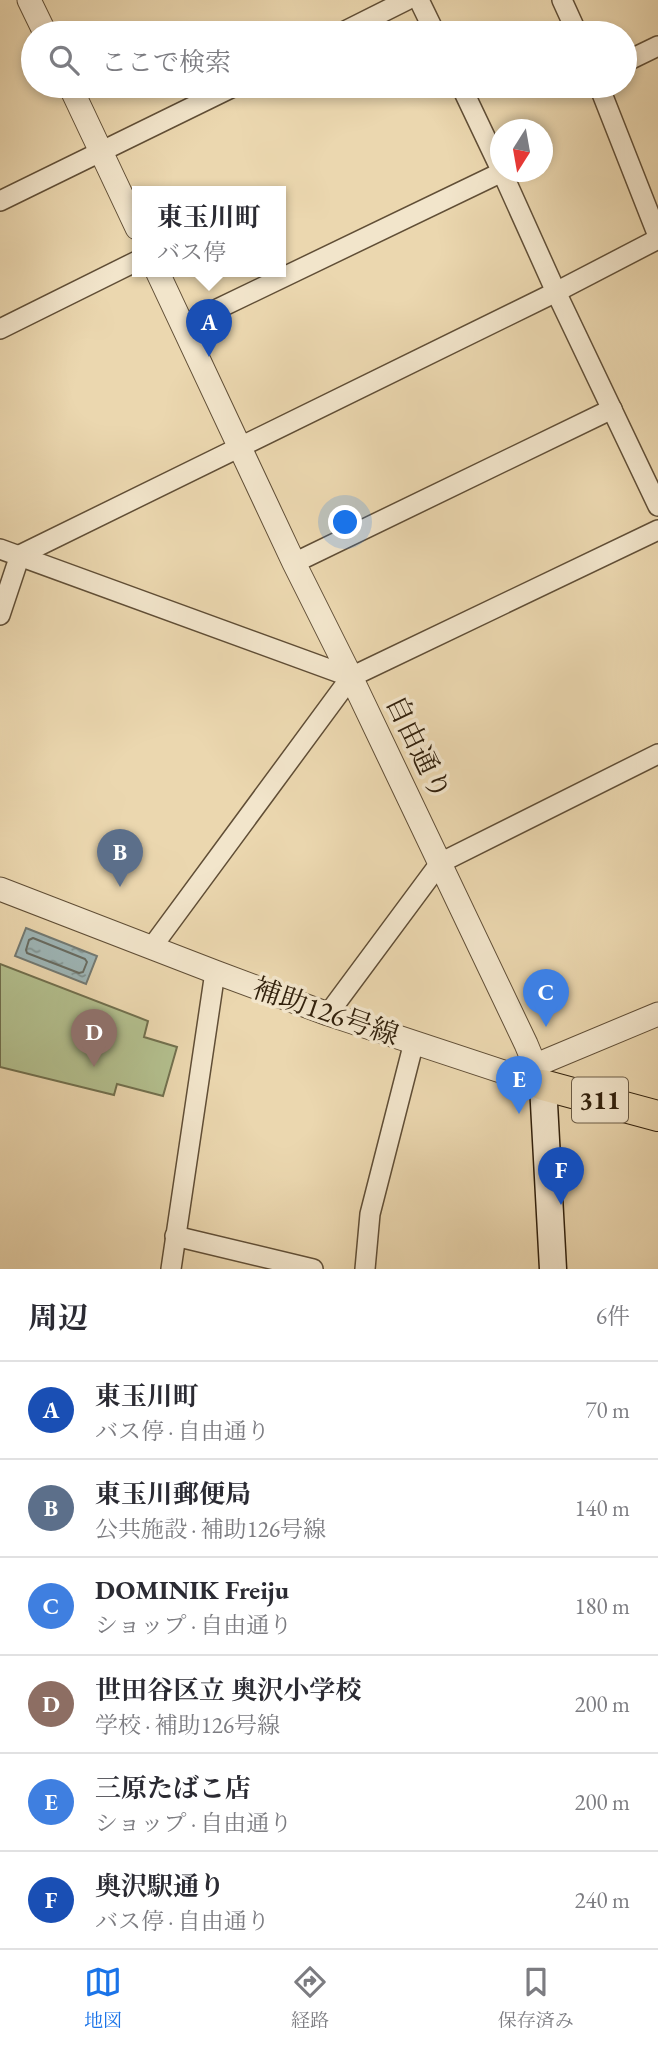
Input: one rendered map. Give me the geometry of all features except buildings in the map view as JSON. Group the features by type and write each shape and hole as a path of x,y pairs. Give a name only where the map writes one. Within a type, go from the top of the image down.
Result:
{"main road":[{"name":"補助126号線","path":"539,1075 658,1116"},
{"name":"自由通り","path":"539,1075 553,1269"}],"street":[{"path":"29,0 39,21"},
{"path":"365,21 407,0"},
{"path":"419,0 429,21"},
{"path":"562,0 572,21"},
{"path":"637,56 658,46"},
{"path":"76,98 132,217"},
{"path":"0,201 210,98"},
{"path":"467,98 490,147"},
{"path":"0,615 20,555 556,292 658,238 604,98"},
{"path":"286,276 490,175"},
{"path":"506,182 658,506"},
{"path":"0,329 132,263"},
{"name":"自由通り","path":"160,277 539,1075"},
{"path":"182,327 284,277"},
{"path":"294,563 612,409"},
{"path":"152,947 351,677 658,530"},
{"path":"0,549 351,677"},
{"path":"328,1014 440,863 658,754"},
{"name":"補助126号線","path":"0,888 328,1014 414,1042 539,1075"},
{"path":"171,1269 215,972"},
{"path":"539,1075 658,1014"},
{"path":"365,1269 370,1214 414,1042"},
{"path":"175,1236 313,1269"}],"green space":[{"path":"0,964 148,1021 144,1037 177,1047 163,1096 117,1084 114,1095 0,1067"}],"water":[{"path":"26,928 97,956 86,984 15,956"}],"place":[{"name":"東玉川町","path":"209,357"},
{"name":"東玉川郵便局","path":"120,887"},
{"name":"DOMINIK Freiju","path":"546,1027"},
{"name":"世田谷区立 奥沢小学校","path":"94,1067"},
{"name":"三原たばこ店","path":"519,1114"},
{"name":"奥沢駅通り","path":"561,1205"}]}
